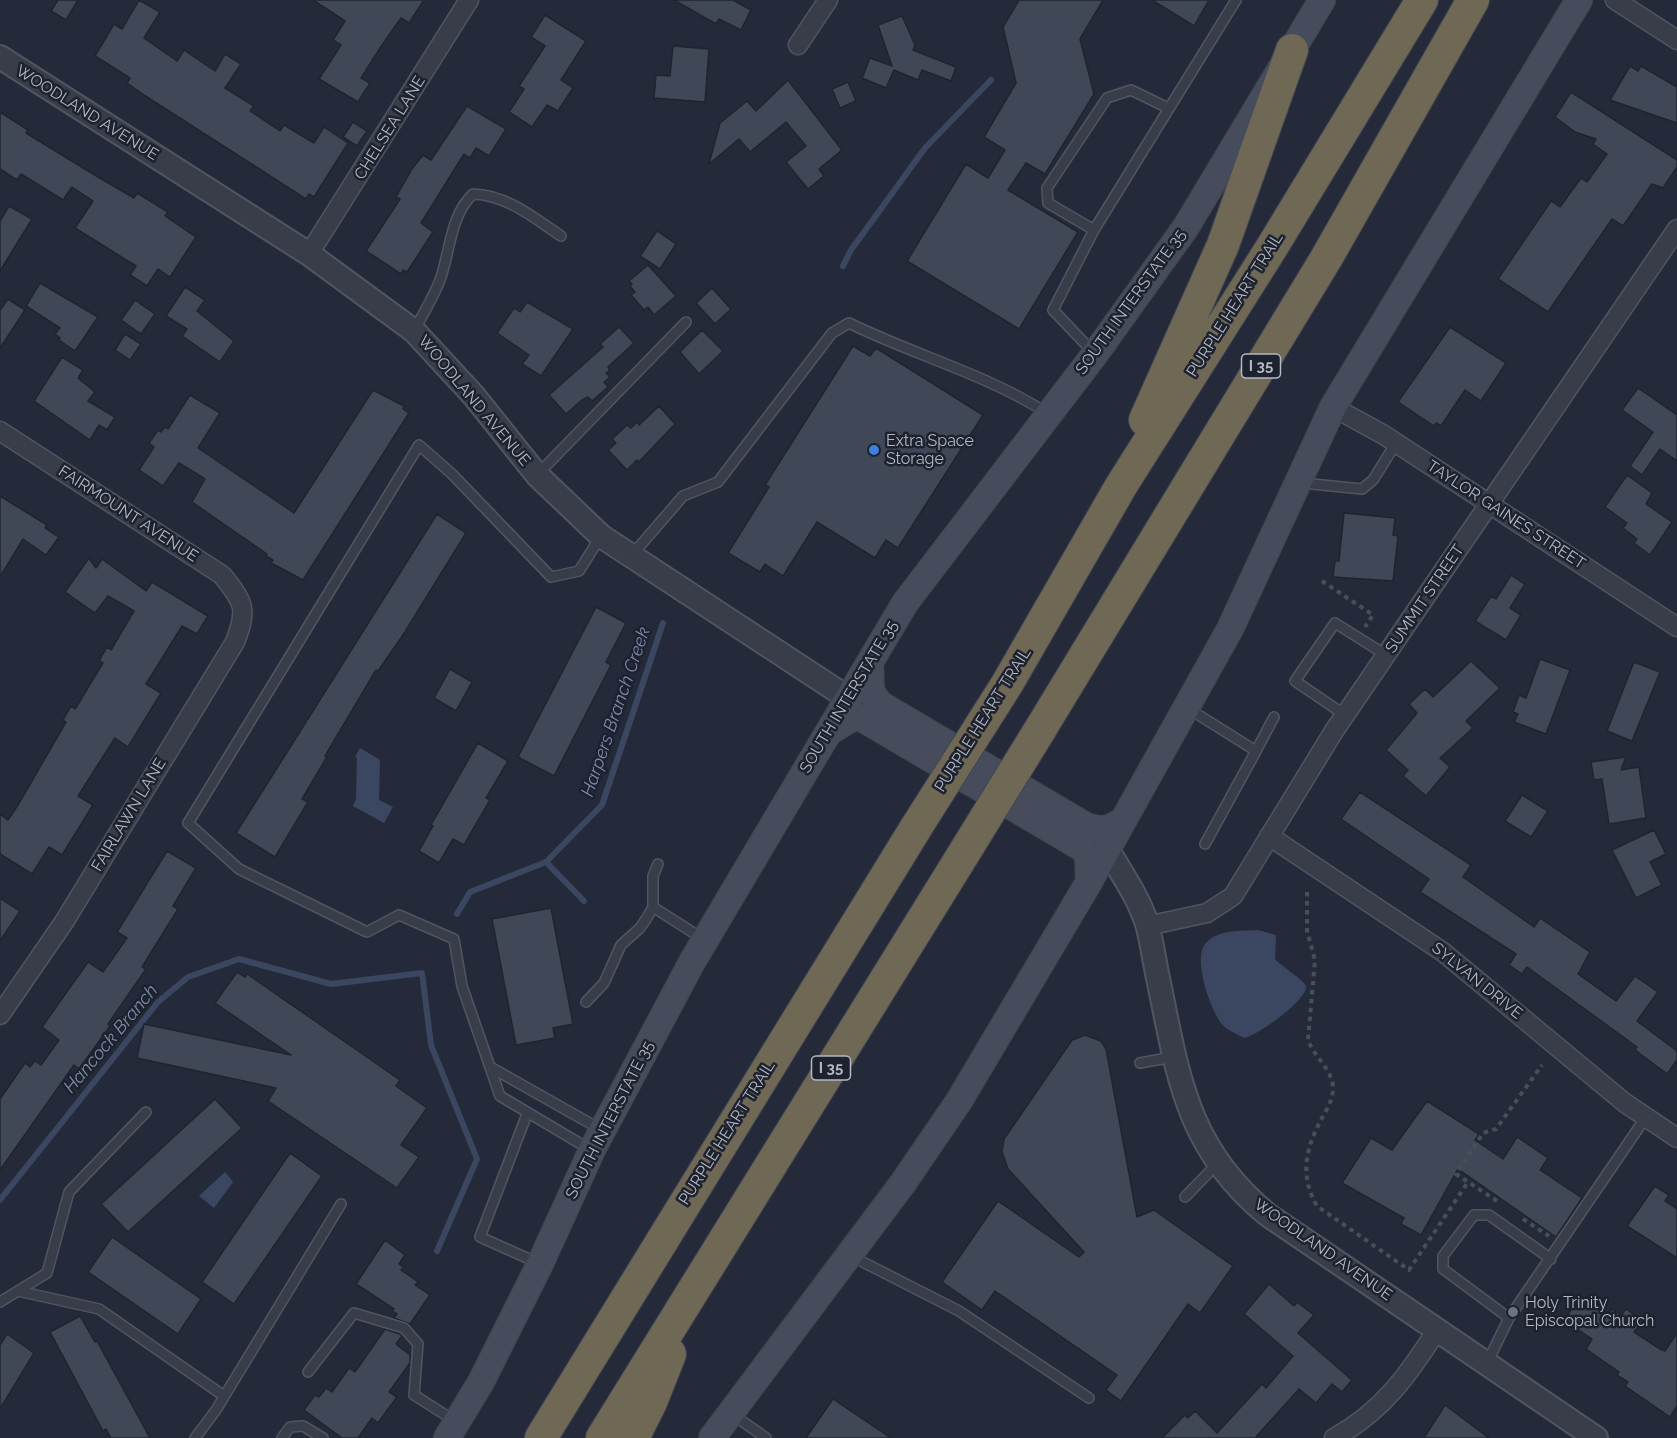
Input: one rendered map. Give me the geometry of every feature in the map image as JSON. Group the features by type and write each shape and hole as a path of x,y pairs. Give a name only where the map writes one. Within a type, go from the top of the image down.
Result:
{"highway":[{"name":"PURPLE HEART TRAIL","path":"541,1438 1007,684 1121,486 1272,247 1422,0"},
{"name":"I 35","path":"602,1438 964,854 1327,257 1473,0"},
{"path":"1121,486 1152,399 1223,245 1292,50"},
{"path":"633,1438 651,1402 697,1282"}],"main road":[{"name":"SOUTH INTERSTATE 35","path":"452,1430 481,1382 540,1264 597,1140 705,941 905,603 1095,354 1186,227 1322,0"},
{"path":"712,1438 903,1183 960,1101 1089,882 1230,629 1333,406 1579,0"},
{"path":"870,663 871,692 880,704 1086,826 1100,831 1110,829 1122,821"},
{"path":"826,734 855,716 865,720 1082,848 1088,855 1089,882"}],"street":[{"name":"CHELSEA LANE","path":"309,254 469,0"},
{"path":"798,45 828,0"},
{"path":"1615,0 1677,40"},
{"name":"WOODLAND AVENUE","path":"0,57 309,254 414,331 474,396 537,475 601,536 848,698"},
{"name":"SUMMIT STREET","path":"1147,926 1207,913 1233,896 1345,715 1677,230"},
{"name":"TAYLOR GAINES STREET","path":"1333,406 1396,443 1677,627"},
{"name":"FAIRMOUNT AVENUE","path":"0,431 222,575 238,594 244,608"},
{"name":"FAIRLAWN LANE","path":"0,1015 64,922 235,642 244,608"},
{"name":"SYLVAN DRIVE","path":"1269,836 1443,952 1592,1076 1677,1138"},
{"name":"WOODLAND AVENUE","path":"1107,848 1137,898 1147,926 1174,1056 1192,1119 1218,1163 1240,1190 1268,1215 1596,1438"},
{"path":"1334,1438 1362,1421 1391,1395 1403,1382 1437,1330"}],"lane":[{"path":"1095,354 1053,310 1094,230 1236,0"},
{"path":"1094,230 1048,203 1047,188 1107,98 1131,90 1168,108"},
{"path":"414,331 440,280 455,227 466,201 473,194 487,194 507,201 561,236"},
{"path":"537,475 686,322"},
{"path":"631,557 683,496 718,482 832,333 849,323 932,357 1029,402 1049,414"},
{"path":"1297,482 1362,489 1373,480 1396,443"},
{"path":"597,1140 566,1133 527,1114 500,1096 462,986 454,939 399,915 367,932 239,869 188,823 419,445 452,474 551,577 579,571 601,536"},
{"path":"1345,715 1294,681 1335,623 1386,655"},
{"path":"1187,708 1256,751"},
{"path":"1205,844 1274,717"},
{"path":"586,1002 604,982 621,945 640,928 653,907 653,876 658,864"},
{"path":"653,907 705,941"},
{"path":"1140,1063 1174,1056"},
{"path":"492,1068 597,1140"},
{"path":"0,1302 47,1273 69,1192 146,1112"},
{"path":"527,1114 480,1237 540,1264"},
{"path":"1487,1363 1509,1318 1646,1117"},
{"path":"1185,1197 1218,1163"},
{"path":"195,1438 224,1396 341,1203"},
{"path":"1509,1318 1443,1269 1443,1256 1474,1215 1489,1215 1551,1259"},
{"path":"849,1255 960,1311 1089,1398"},
{"path":"18,1291 99,1309 224,1396"},
{"path":"308,1372 354,1313 404,1328 418,1344 414,1395 452,1430"},
{"path":"730,1413 766,1438"},
{"path":"282,1438 290,1427 303,1426 323,1438"}],"path":[{"path":"1322,581 1373,615 1358,637"},
{"path":"1307,892 1307,932 1316,960 1308,1040 1312,1051 1328,1070 1333,1086 1331,1101 1311,1139 1305,1159 1310,1194 1317,1206 1409,1270 1468,1182"},
{"path":"1505,1207 1456,1174 1483,1133 1496,1129 1542,1065"},
{"path":"1514,1213 1561,1244"}],"water":[{"path":"360,748 380,760 379,800 393,807 384,823 353,806 356,799 357,758 355,757"},
{"path":"1258,930 1276,935 1275,959 1306,986 1299,1000 1291,1008 1270,1024 1244,1038 1226,1028 1212,1007 1204,984 1202,951 1210,939 1223,933"},
{"path":"225,1172 233,1182 214,1208 199,1196"}],"building":[{"path":"58,0 78,0 66,20 51,11"},
{"path":"139,0 160,12 144,38 177,61 184,50 215,71 225,54 241,64 225,88 254,106 250,111 280,131 284,125 314,143 324,127 348,143 314,197 309,194 306,199 144,95 127,83 130,78 95,56 114,24 122,29"},
{"path":"313,0 424,0 409,23 401,18 382,45 361,78 370,83 358,102 319,79 341,45 333,40 345,21"},
{"path":"674,0 733,0 751,10 741,30 719,19 716,24"},
{"path":"1019,0 1103,0 1080,39 1094,94 1045,174 1026,163 1008,190 1078,232 1019,329 907,261 966,164 988,178 1005,150 984,137 1016,83 1003,27"},
{"path":"1152,0 1209,0 1194,26"},
{"path":"545,15 586,41 561,80 573,88 558,111 547,105 532,127 509,112 524,89 519,86 545,46 531,37"},
{"path":"902,16 915,45 913,50 956,67 951,81 922,70 918,80 894,70 886,88 862,78 870,58 892,66 878,25"},
{"path":"673,46 709,49 705,102 654,98 656,75 670,76"},
{"path":"1630,66 1638,71 1641,66 1677,87 1677,123 1610,100"},
{"path":"788,80 842,150 819,169 824,176 808,189 786,162 806,146 786,122 750,152 739,139 709,164 720,123 747,101 756,111"},
{"path":"848,82 856,101 840,108 832,89"},
{"path":"1571,92 1677,160 1677,167 1663,188 1652,184 1623,226 1612,219 1548,312 1498,279 1551,201 1560,207 1581,178 1587,182 1607,154 1593,144 1596,139 1575,132 1555,117"},
{"path":"467,106 506,129 489,156 476,148 470,158 464,154 421,223 433,232 407,272 403,270 401,274 366,251 400,199 396,197 412,169 423,155 431,160"},
{"path":"0,112 28,130 26,133 98,177 134,198 137,193 168,212 165,216 196,237 170,277 158,269 147,286 130,275 136,266 75,228 93,201 72,187 63,200 21,174 17,180 0,169"},
{"path":"353,122 367,131 357,146 343,137"},
{"path":"9,206 32,219 0,271 0,221"},
{"path":"657,231 676,244 660,269 640,256"},
{"path":"648,265 676,296 654,315 648,307 644,310 631,295 635,292 629,281"},
{"path":"40,283 98,317 75,351 59,340 60,338 55,334 60,328 26,306"},
{"path":"185,287 205,300 197,311 234,341 220,362 182,336 187,329 166,316"},
{"path":"712,288 731,309 715,324 696,303"},
{"path":"8,299 25,310 0,348 0,310"},
{"path":"135,300 155,314 141,334 121,320"},
{"path":"527,302 573,329 541,376 522,364 529,355 497,333 514,308 520,312"},
{"path":"619,327 634,343 608,367 610,370 606,373 610,377 604,382 608,387 592,401 588,397 582,400 566,414 549,395 603,347 600,344"},
{"path":"1450,327 1506,363 1481,401 1465,390 1441,426 1436,423 1434,426 1398,402"},
{"path":"702,330 723,351 699,374 680,352"},
{"path":"125,334 141,344 130,360 115,350"},
{"name":"Extra Space Storage","path":"853,346 870,356 876,348 983,415 898,548 886,540 875,558 817,522 783,576 765,564 760,572 728,553 769,487 765,485"},
{"path":"62,357 83,370 78,378 95,392 88,401 115,417 107,430 99,425 90,440 34,401"},
{"path":"1638,388 1677,415 1677,461 1660,449 1642,475 1630,466 1653,432 1622,410"},
{"path":"373,390 404,406 403,409 409,413 303,580 271,563 273,560 266,556 267,554 192,502 205,479 179,463 163,486 139,470 154,447 149,443 158,430 161,432 165,427 168,429 190,395 220,413 198,448 294,513"},
{"path":"659,406 675,424 639,462 637,460 627,470 608,450 616,443 612,439 627,425 631,428 637,422 639,425"},
{"path":"1627,475 1652,493 1646,504 1672,522 1650,555 1634,543 1637,539 1623,528 1627,523 1605,507"},
{"path":"0,496 47,525 45,528 59,537 46,555 23,539 0,577"},
{"path":"1344,513 1395,518 1393,535 1398,536 1393,581 1333,577 1335,561 1339,561"},
{"path":"437,514 466,533 403,635 378,671 376,670 325,756 327,757 302,799 308,802 275,857 236,833"},
{"path":"89,558 96,568 102,559 146,591 152,582 208,616 197,634 182,626 146,684 161,693 128,747 115,738 78,796 93,805 62,855 49,847 32,874 0,854 0,814 8,820 18,805 66,722 63,720 71,706 75,709 103,663 99,661 107,647 111,650 134,611 108,596 95,613 65,592"},
{"path":"1511,575 1525,584 1510,608 1521,615 1506,640 1475,621 1491,596 1496,599"},
{"path":"596,607 626,623 606,662 611,665 554,776 518,757"},
{"path":"1540,659 1570,670 1546,734 1514,722 1518,714 1513,712 1519,695 1526,698"},
{"path":"1471,661 1500,688 1466,721 1473,728 1440,758 1450,767 1426,796 1403,776 1408,770 1386,750 1417,713 1409,704 1425,689 1433,697"},
{"path":"1634,662 1660,672 1632,741 1607,731"},
{"path":"450,669 472,682 456,711 434,698"},
{"path":"478,743 508,761 486,798 490,800 464,845 453,839 439,863 419,851 433,826 431,825"},
{"path":"1626,757 1621,770 1639,767 1646,818 1609,824 1602,779 1594,780 1591,762"},
{"path":"1360,792 1471,865 1463,877 1534,927 1540,918 1590,952 1578,974 1616,1001 1635,976 1658,992 1637,1021 1677,1051 1677,1060 1667,1074 1635,1050 1637,1047 1527,967 1522,974 1509,965 1516,954 1420,892 1429,879 1341,819"},
{"path":"1522,795 1548,811 1531,837 1505,821"},
{"path":"1654,830 1666,854 1650,862 1662,885 1636,898 1612,850"},
{"path":"167,851 196,868 173,906 178,909 142,967 146,969 108,1024 110,1026 79,1069 74,1065 0,1170 0,1099 25,1063 30,1067 35,1061 41,1065 59,1040 42,1027 88,962 103,972 127,938 117,932"},
{"path":"0,898 20,911 0,941"},
{"path":"551,908 573,1024 553,1028 555,1038 516,1045 492,919"},
{"path":"237,972 245,977 247,974 400,1080 396,1086 427,1108 401,1145 419,1157 397,1188 268,1101 276,1088 137,1058 144,1024 291,1055 215,1003"},
{"path":"1085,1035 1101,1041 1106,1049 1137,1217 1154,1210 1233,1266 1200,1313 1188,1304 1121,1401 1106,1390 1117,1375 995,1291 982,1310 942,1282 998,1201 1079,1257 1084,1252 1008,1169 1002,1152 1004,1139 1072,1040"},
{"path":"215,1099 242,1128 128,1232 101,1204"},
{"path":"1427,1101 1479,1134 1475,1140 1503,1159 1517,1137 1548,1158 1540,1170 1582,1198 1556,1237 1458,1169 1421,1235 1401,1224 1404,1218 1342,1183 1371,1138 1392,1150"},
{"path":"290,1153 322,1176 234,1304 202,1282"},
{"path":"1655,1186 1669,1195 1665,1201 1677,1209 1677,1258 1627,1226"},
{"path":"112,1237 201,1299 178,1334 88,1272"},
{"path":"385,1240 405,1255 399,1264 404,1267 401,1270 418,1282 415,1285 430,1295 410,1324 394,1318 397,1314 392,1311 394,1309 356,1284"},
{"path":"1269,1284 1294,1306 1297,1302 1314,1315 1298,1333 1352,1380 1342,1392 1332,1384 1316,1403 1299,1389 1255,1438 1162,1438 1185,1415 1188,1418 1195,1411 1217,1433 1262,1384 1266,1388 1293,1356 1244,1314"},
{"path":"1580,1297 1607,1316 1612,1309 1621,1315 1626,1309 1643,1321 1634,1332 1665,1351 1677,1333 1677,1406 1670,1417 1625,1386 1628,1382 1617,1375 1619,1372 1586,1349 1592,1339 1564,1320"},
{"path":"80,1316 95,1342 97,1341 150,1438 111,1438 106,1429 103,1431 50,1332"},
{"path":"385,1329 402,1336 396,1344 410,1355 410,1363 389,1392 397,1397 378,1423 372,1418 358,1438 342,1438 304,1410 315,1395 319,1397 326,1388 332,1392 349,1368 355,1372"},
{"path":"7,1334 34,1353 0,1409 0,1345"},
{"path":"833,1399 891,1438 806,1438"},
{"path":"1445,1405 1489,1438 1424,1438"}],"waterway":[{"name":"Harpers Branch Creek","path":"843,266 851,250 925,148 991,80"},
{"name":"Harpers Branch Creek","path":"457,914 470,892 546,862 602,805 663,623"},
{"path":"546,862 584,901"},
{"name":"Hancock Branch","path":"0,1200 158,1002 188,977 239,959 331,984 422,973 431,1045 477,1159 437,1251"}],"place":[{"name":"Extra Space Storage","path":"874,450"},
{"name":"Holy Trinity Episcopal Church","path":"1513,1312"}]}
